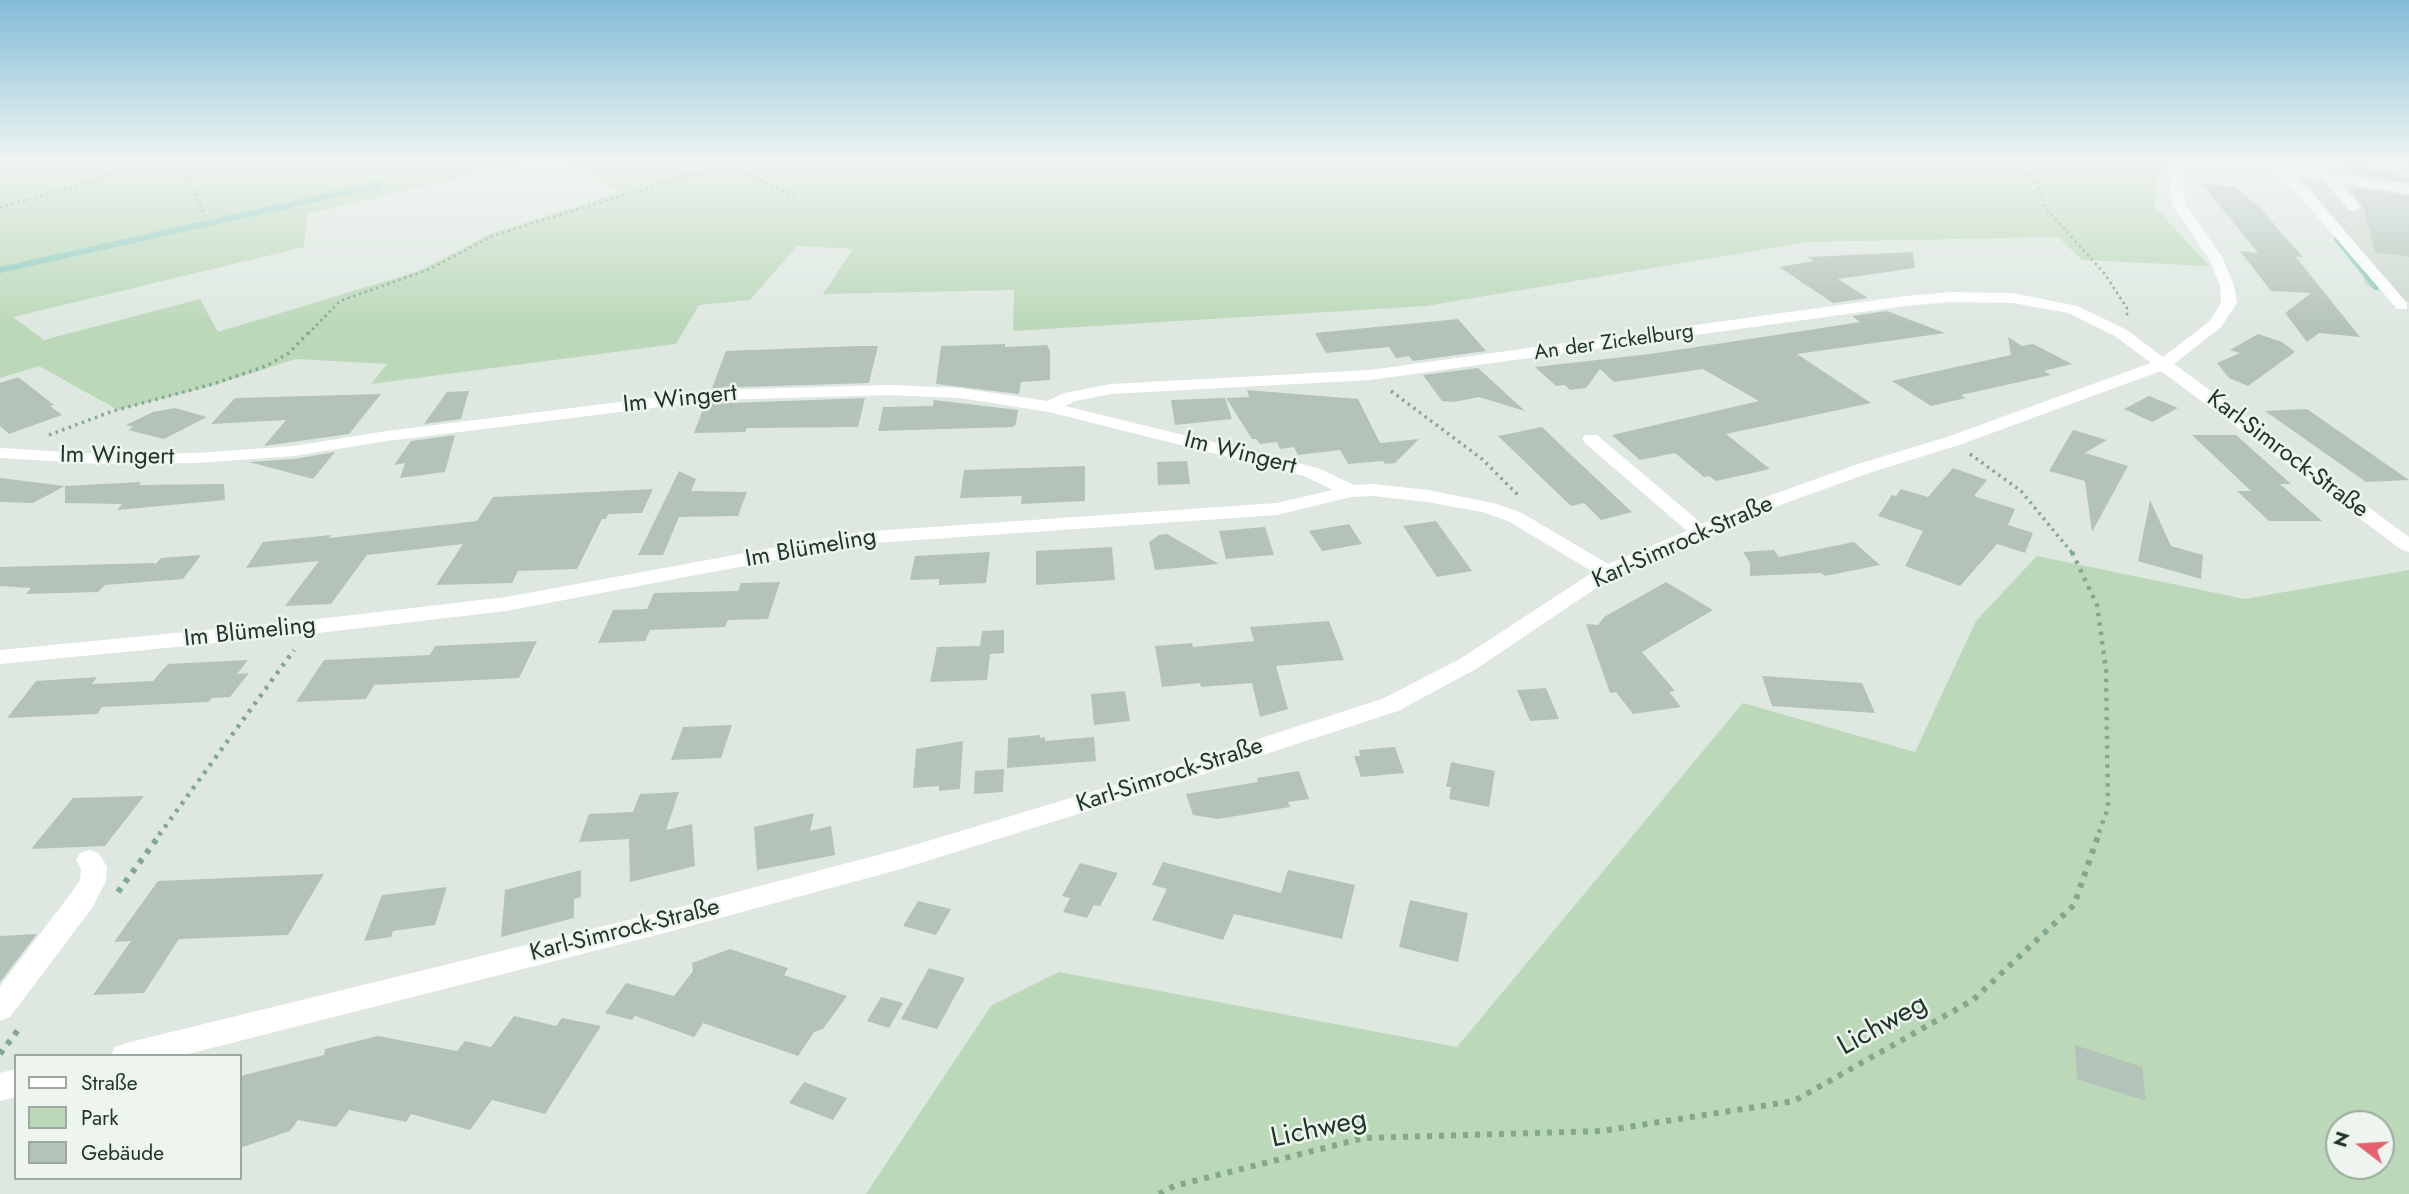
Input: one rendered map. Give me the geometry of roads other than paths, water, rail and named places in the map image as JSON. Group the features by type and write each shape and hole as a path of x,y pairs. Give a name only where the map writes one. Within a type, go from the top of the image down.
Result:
{"street":[{"name":"Karl-Simrock-Straße","path":"135,1054 653,925 901,859 1143,786 1390,705 1468,664 1606,572 1773,501 1953,441 2164,364 2216,324 2229,303 2227,285 2214,257 2187,217"},
{"path":"2325,217 2402,306"},
{"name":"An der Zickelburg","path":"1049,407 1070,397 1111,389 1370,375 1905,301 1951,297 2012,298 2072,309 2121,333 2164,364"},
{"name":"Karl-Simrock-Straße","path":"2164,364 2409,546"},
{"name":"Im Wingert","path":"2,453 101,459 197,458 293,451 648,403 743,393 937,392 1049,407 1311,472 1351,491"},
{"path":"1591,439 1700,532"},
{"name":"Im Blümeling","path":"0,657 440,612 571,593 860,538 1277,509 1351,491 1373,489 1428,496 1516,517 1606,572"},
{"path":"0,1008 82,900 93,881 94,867 89,860"}],"waterway":[{"path":"0,270 237,217"},
{"path":"2337,239 2376,287"}]}
